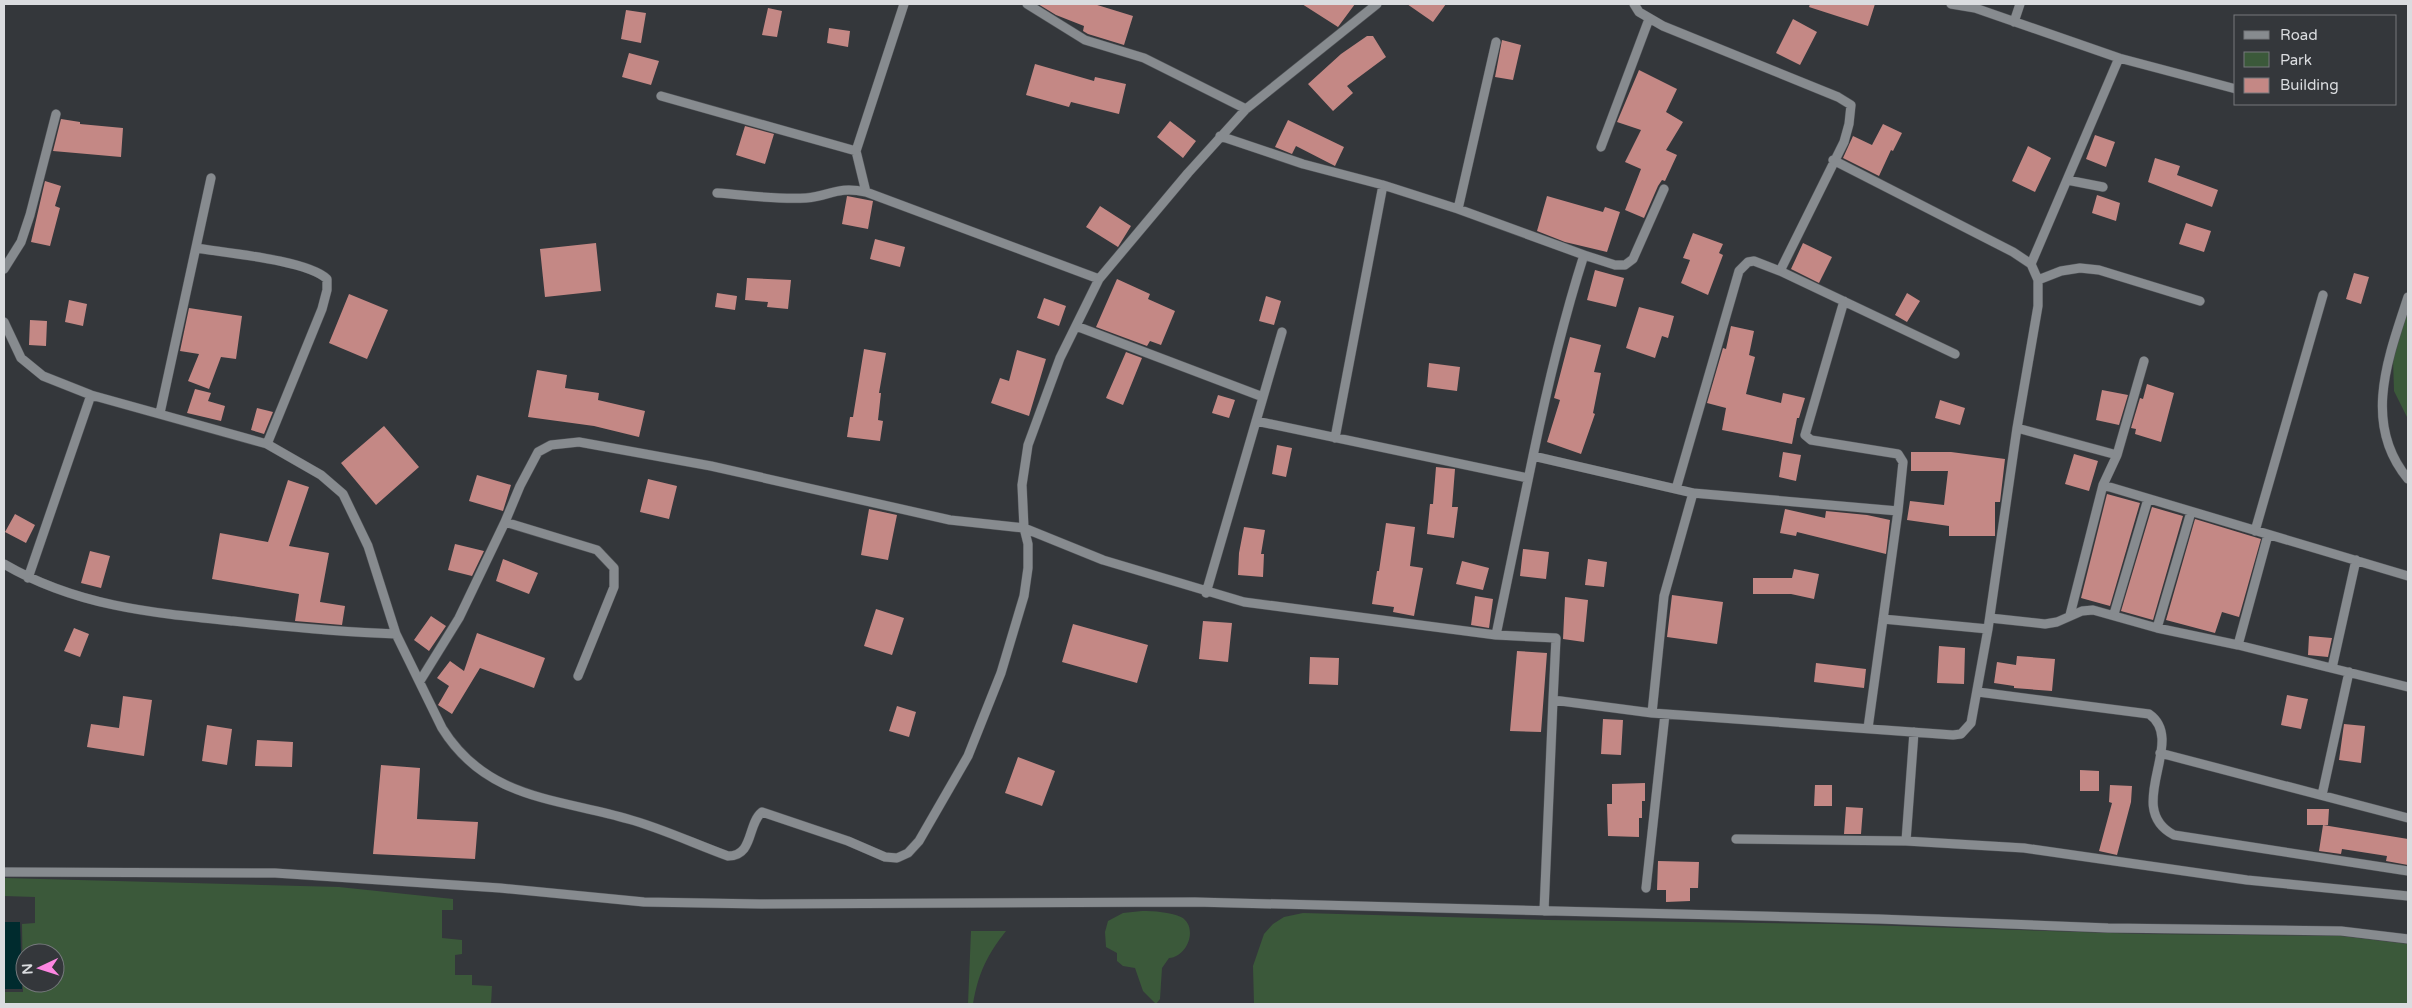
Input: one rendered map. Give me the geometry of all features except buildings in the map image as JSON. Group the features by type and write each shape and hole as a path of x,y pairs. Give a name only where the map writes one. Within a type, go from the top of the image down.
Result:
{"street":[{"path":"866,192 856,151 904,4"},
{"path":"1027,4 1085,40 1144,58 1246,109"},
{"path":"4,322 20,358 43,376 91,395 267,444 321,475 343,494 368,546 396,634 450,742 473,765 499,784 539,797 629,819 728,856 740,853 750,841 752,827 757,816 762,812 848,841 885,857 896,858 908,853 919,841 963,765 1001,673 1024,596 1028,568 1028,544 1024,528 1022,485 1028,445 1060,358 1099,278 1220,136 1246,109 1377,4"},
{"path":"1634,4 1639,12 1649,19 1848,101 1851,105 1852,111 1844,142 1833,160 1780,271"},
{"path":"1951,4 1975,8 2119,58 2234,88"},
{"path":"2014,22 2020,4"},
{"path":"1601,147 1649,19"},
{"path":"1458,209 1496,42"},
{"path":"2031,264 2119,58"},
{"path":"661,96 856,151"},
{"path":"4,269 21,242 30,216 56,114"},
{"path":"1220,136 1303,164 1383,185 1458,209 1615,265 1625,265 1633,259 1664,189"},
{"path":"1553,700 1652,713 1914,732 1961,734 1971,722 1990,618 2017,428 2038,306 2038,280 2031,264 2005,248 1833,160"},
{"path":"160,413 211,178"},
{"path":"2067,180 2103,187"},
{"path":"1336,438 1383,185"},
{"path":"717,193 808,198 836,190 850,189 866,192 1099,278"},
{"path":"196,248 303,267 322,274 327,280 328,290 322,309 267,444"},
{"path":"1496,635 1546,390 1566,312 1584,255"},
{"path":"1676,489 1739,271 1748,262 1754,261 1780,271 1954,354"},
{"path":"2038,280 2061,271 2090,269 2200,300"},
{"path":"2256,531 2324,295"},
{"path":"2408,297 2394,340 2381,401 2385,440 2398,466 2408,479"},
{"path":"1844,301 1804,435 1811,440 1900,455 1903,462 1868,728"},
{"path":"1076,326 1263,397"},
{"path":"1206,593 1282,332"},
{"path":"2070,615 2103,485 2117,455 2144,361"},
{"path":"28,578 91,395"},
{"path":"1256,421 1528,478"},
{"path":"2017,428 2117,455"},
{"path":"420,681 459,618 520,486 538,452 550,445 579,442 710,466 950,520 1024,528 1103,560 1206,593 1244,602 1496,635 1556,638 1544,911"},
{"path":"1533,456 1693,493 1898,511"},
{"path":"2103,485 2408,576"},
{"path":"1652,713 1664,596 1693,493"},
{"path":"2114,614 2148,499"},
{"path":"2157,628 2191,512"},
{"path":"505,522 598,550 614,568 614,587 578,676"},
{"path":"2238,645 2268,535"},
{"path":"2332,668 2356,560"},
{"path":"4,564 28,578 77,597 146,612 333,631 396,634"},
{"path":"1990,618 2045,624 2057,622 2070,615 2093,610 2114,614 2157,628 2238,645 2408,687"},
{"path":"1883,619 1988,629"},
{"path":"2322,795 2349,672"},
{"path":"1978,692 2149,714 2160,727 2160,753 2152,811 2157,822 2174,835 2408,871"},
{"path":"1646,888 1665,714"},
{"path":"1906,841 1914,732"},
{"path":"2160,753 2408,818"},
{"path":"1736,839 1906,841 2024,848 2247,880 2408,896"},
{"path":"4,872 275,873 500,888 644,902 1195,902 1879,919 2108,928 2341,931 2408,939"}],"green space":[{"path":"2408,298 2408,419 2394,391 2393,358"},
{"path":"4,878 339,887 453,899 453,910 442,910 442,938 462,940 462,954 455,955 455,975 472,975 472,985 492,986 491,1004 4,1004 4,992 65,993 65,943 22,943 22,924 35,923 35,897 4,896"},
{"path":"1142,911 1177,915 1186,921 1190,933 1189,940 1182,952 1169,958 1162,968 1160,999 1156,1004 1143,991 1135,968 1123,966 1117,961 1117,953 1106,947 1105,932 1108,921 1123,913"},
{"path":"1303,913 1549,920 1836,924 2142,934 2341,936 2408,944 2408,1004 1254,1004 1253,966 1264,934 1273,924 1284,917"},
{"path":"971,931 1006,931 984,965 973,1004 968,1004"}],"water":[{"path":"4,922 20,922 21,943 15,943 15,989 4,989"}]}
